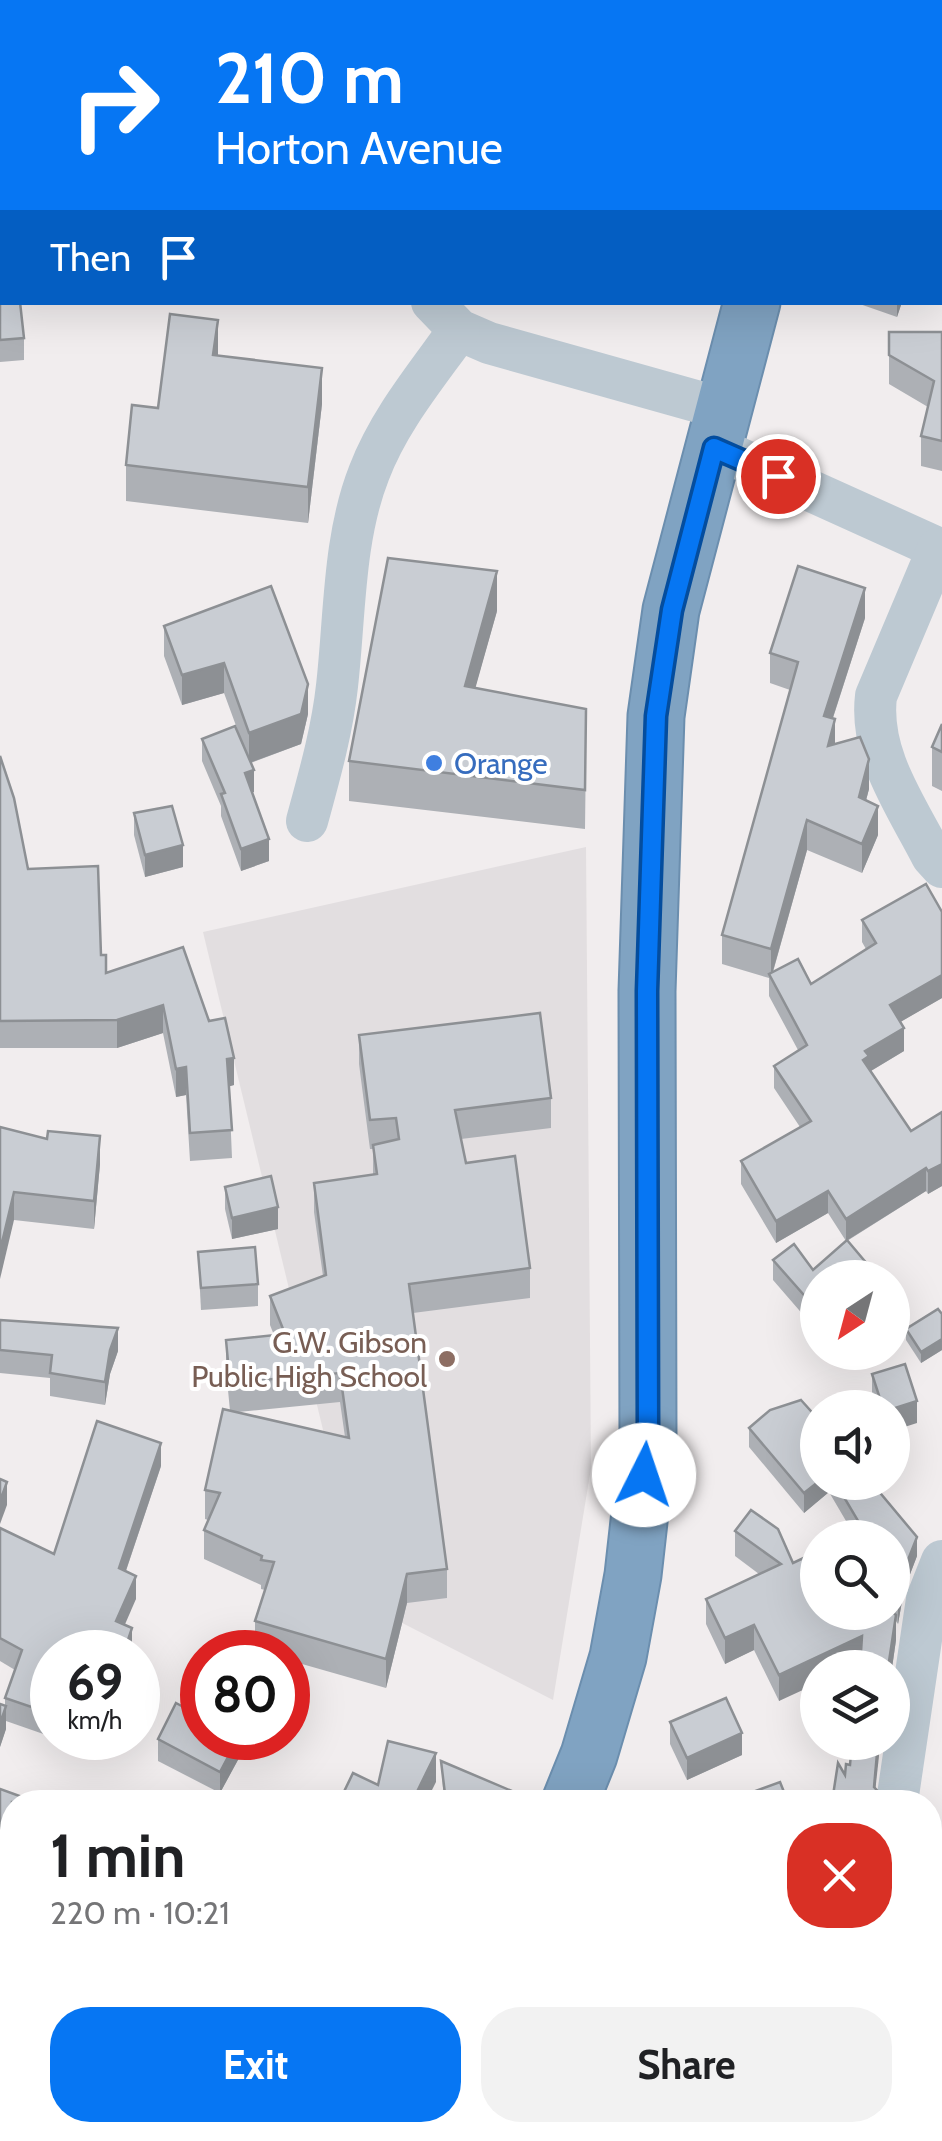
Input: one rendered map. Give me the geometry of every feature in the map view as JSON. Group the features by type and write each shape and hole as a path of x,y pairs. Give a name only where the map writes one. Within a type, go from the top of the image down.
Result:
{"highway":[{"path":"575,1790 618,1656 633,1576 648,1441 647,991 656,716 672,610 751,305"}],"street":[{"path":"307,822 334,714 354,524 362,492 445,316 489,344 719,428 940,550 876,696 873,722 882,760 932,856 942,867"},
{"path":"900,1790 927,1599 942,1561"}],"shaded area":[{"name":"G.W. Gibson Public High School","path":"586,847 591,1468 553,1700 365,1604 203,932"}],"building":[{"path":"0,305 20,305 24,338 0,340"},
{"path":"170,314 218,320 213,355 322,368 308,487 126,465 132,405 158,408"},
{"path":"889,332 942,332 942,441 921,436 934,381 889,355"},
{"path":"388,558 497,571 465,686 586,709 585,790 349,761"},
{"path":"798,566 865,588 824,716 835,719 828,746 860,737 869,759 859,797 878,806 862,844 807,820 771,949 722,935 798,662 770,653"},
{"path":"271,586 308,684 301,714 249,733 224,663 182,675 164,626"},
{"path":"942,724 942,752 932,747"},
{"path":"235,726 254,770 245,773 269,839 241,849 221,794 225,793 202,739"},
{"path":"0,756 14,798 28,869 98,866 101,955 106,955 106,973 183,947 209,1021 225,1018 234,1058 227,1059 232,1130 190,1133 186,1067 176,1069 163,1005 117,1020 0,1021"},
{"path":"172,806 183,845 145,855 134,813"},
{"path":"926,884 942,912 942,975 890,1005 904,1028 865,1051 869,1056 863,1060 911,1131 942,1112 942,1164 928,1171 926,1168 846,1219 828,1191 776,1221 741,1161 811,1121 774,1066 807,1045 769,974 798,959 811,984 876,943 862,920"},
{"path":"540,1013 551,1098 455,1110 466,1163 515,1156 530,1268 409,1284 447,1569 407,1574 386,1659 310,1637 310,1630 286,1630 255,1621 274,1562 261,1560 262,1556 204,1530 220,1493 205,1490 223,1409 349,1438 340,1373 230,1383 226,1340 285,1334 270,1296 326,1275 314,1183 377,1174 373,1145 399,1139 396,1118 370,1120 359,1035"},
{"path":"0,1127 47,1139 48,1131 100,1136 94,1201 14,1192 0,1251"},
{"path":"271,1176 278,1207 232,1218 225,1187"},
{"path":"847,1240 864,1260 824,1260"},
{"path":"794,1244 806,1260 800,1260 800,1291 773,1260"},
{"path":"255,1247 258,1284 201,1288 198,1252"},
{"path":"938,1309 942,1314 942,1339 921,1352 910,1335 910,1326"},
{"path":"0,1320 118,1328 105,1382 50,1373 52,1355 0,1350"},
{"path":"907,1370 917,1401 910,1403 910,1390 877,1390 872,1374"},
{"path":"800,1400 800,1488 749,1428 770,1410"},
{"path":"97,1421 161,1443 119,1568 136,1576 116,1621 131,1630 30,1630 30,1707 5,1698 22,1650 0,1638 0,1528 54,1554"},
{"path":"0,1479 7,1482 0,1501"},
{"path":"846,1500 886,1500 903,1520 858,1520"},
{"path":"751,1510 778,1529 793,1563 800,1560 800,1630 894,1630 891,1650 861,1650 862,1636 832,1650 800,1650 800,1665 779,1675 754,1625 725,1638 706,1599 781,1564 735,1531"},
{"path":"910,1529 917,1537 910,1555"},
{"path":"726,1698 742,1733 687,1758 670,1722"},
{"path":"176,1703 180,1705 180,1751 160,1740"},
{"path":"388,1741 436,1753 418,1790 345,1790 353,1773 378,1785"},
{"path":"197,1760 226,1760 220,1772"},
{"path":"850,1760 876,1760 877,1790 834,1790 838,1763 845,1775 846,1764 850,1765"},
{"path":"441,1761 509,1790 445,1790"},
{"path":"780,1782 783,1790 758,1790"}],"place":[{"name":"Orange","path":"434,763"},
{"name":"G.W. Gibson Public High School","path":"447,1359"}],"route":[{"path":"644,1475 648,1441 647,991 656,716 672,610 714,448 778,476"}]}
